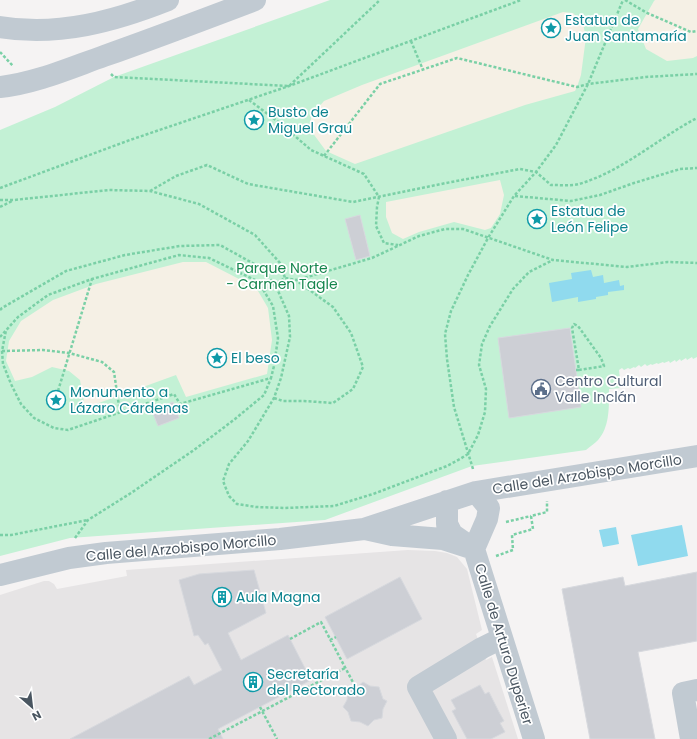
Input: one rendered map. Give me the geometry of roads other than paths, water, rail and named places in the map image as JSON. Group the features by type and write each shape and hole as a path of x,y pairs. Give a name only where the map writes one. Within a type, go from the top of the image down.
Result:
{"street":[{"path":"0,87 52,75 255,0"},
{"path":"0,27 18,30 68,28 117,18 163,1"},
{"name":"Calle del Arzobispo Morcillo","path":"0,575 68,558 106,553 280,539 364,529 476,492 697,456"},
{"name":"Calle del Arzobispo Morcillo","path":"364,529 392,535 443,539 484,553 486,519 489,508 476,492"},
{"path":"447,501 447,524 452,534 484,553"},
{"name":"Calle de Arturo Duperier","path":"484,553 502,638 534,739"},
{"path":"446,739 418,687 482,648 502,638"},
{"path":"691,739 683,693 697,690"}],"water":[{"path":"591,270 593,277 603,275 604,283 619,280 620,286 624,285 624,290 608,292 608,295 596,297 596,299 578,302 578,297 552,302 549,283 572,279 571,273"},
{"path":"682,525 688,556 638,566 631,535"},
{"path":"616,527 619,544 603,547 599,530"}],"place":[{"name":"Estatua de Juan Santamaría","path":"551,28"},
{"name":"Busto de Miguel Grau","path":"254,120"},
{"name":"Estatua de León Felipe","path":"537,219"},
{"name":"El beso","path":"217,358"},
{"name":"Centro Cultural Valle Inclán","path":"541,389"},
{"name":"Monumento a Lázaro Cárdenas","path":"56,400"},
{"name":"Aula Magna","path":"222,597"},
{"name":"Secretaría del Rectorado","path":"253,682"}],"park label":[{"name":"Parque Norte - Carmen Tagle","path":"282,276"}]}
